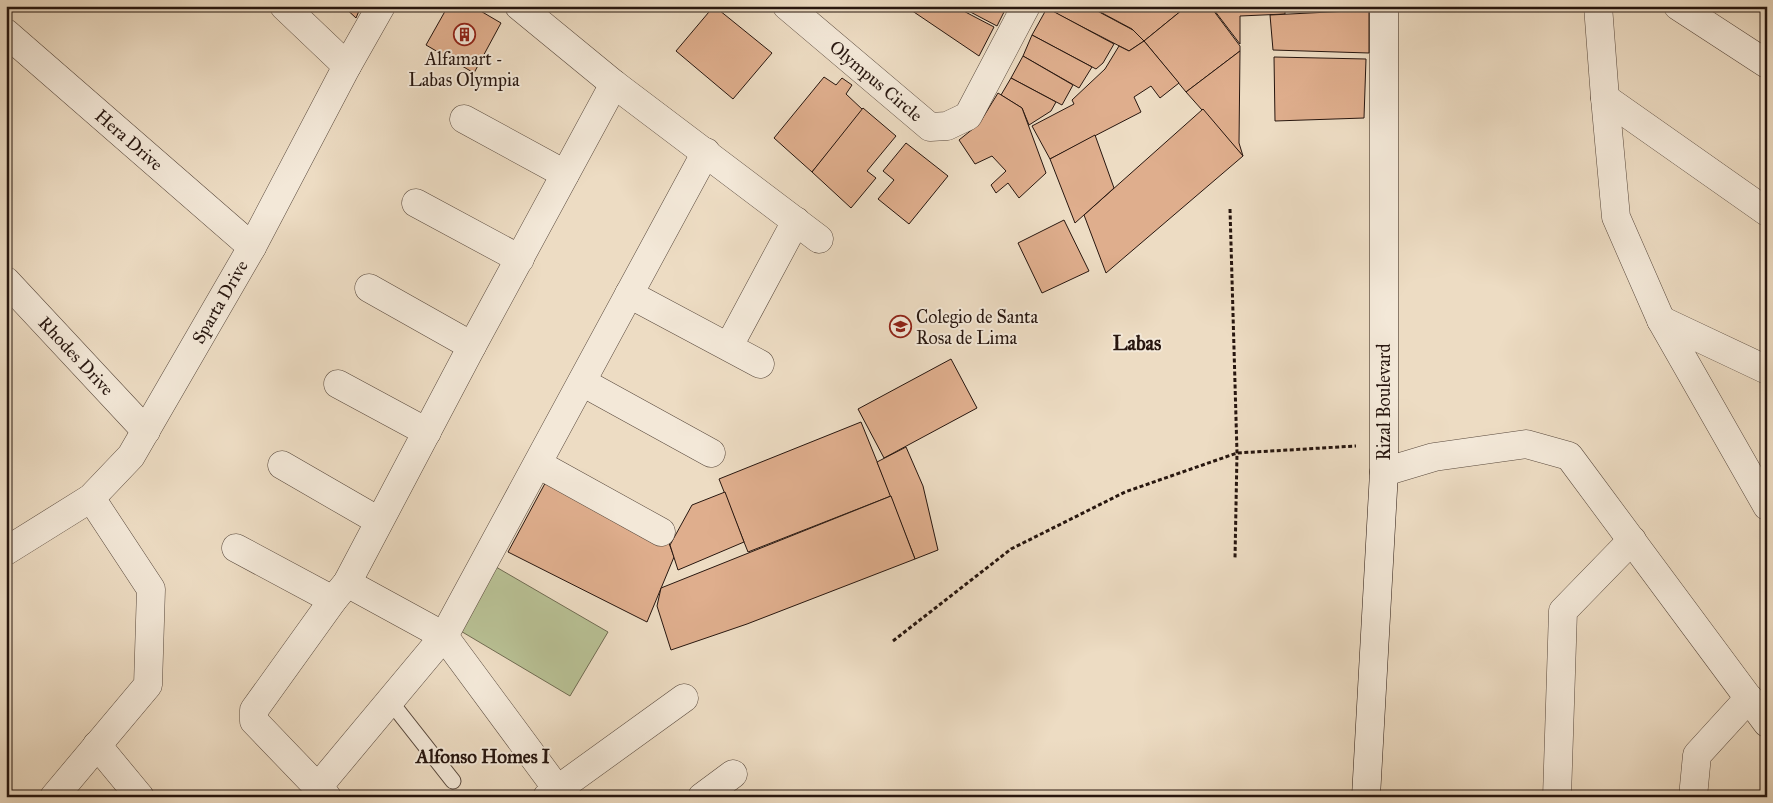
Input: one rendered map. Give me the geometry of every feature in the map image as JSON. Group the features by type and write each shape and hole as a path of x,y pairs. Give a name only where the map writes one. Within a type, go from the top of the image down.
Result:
{"street":[{"path":"284,6 347,66"},
{"name":"Sparta Drive","path":"6,551 91,498 131,456 252,247 347,66 381,6"},
{"path":"519,6 614,84 706,152 818,239"},
{"name":"Olympus Circle","path":"787,6 930,127 946,126 968,116 1026,6"},
{"name":"Rizal Boulevard","path":"1366,797 1384,472 1384,6"},
{"path":"1598,6 1616,216 1661,320 1767,506"},
{"path":"1678,6 1767,64"},
{"name":"Hera Drive","path":"6,33 252,247"},
{"path":"614,84 340,592 254,710 254,722 322,792 390,701 444,636 706,152"},
{"path":"1605,98 1767,212"},
{"path":"464,118 565,174"},
{"path":"416,203 520,259"},
{"path":"729,346 796,221"},
{"name":"Rhodes Drive","path":"6,281 146,431"},
{"path":"369,288 472,346"},
{"path":"629,294 760,364"},
{"path":"1661,320 1767,370"},
{"path":"582,382 711,452"},
{"path":"338,384 427,432"},
{"path":"1384,472 1434,457 1526,444 1570,456 1767,723"},
{"path":"538,464 661,532"},
{"path":"282,465 379,521"},
{"path":"54,797 148,685 151,589 91,498"},
{"path":"1557,797 1563,611 1632,540"},
{"path":"236,548 444,636 556,794 684,698"},
{"path":"1693,797 1697,755 1749,698"},
{"path":"97,745 140,797"},
{"path":"702,797 733,774"}],"lane":[{"path":"390,701 454,781"}],"path":[{"path":"1230,209 1237,453 1235,558"},
{"path":"893,641 1011,549 1126,492 1237,453 1384,444"}],"green space":[{"path":"496,567 608,632 570,696 459,630"}],"building":[{"path":"343,6 361,6 356,18"},
{"name":"Alfamart - Labas Olympia","path":"448,6 472,6 501,23 474,73 426,45"},
{"path":"714,6 772,53 733,99 676,51"},
{"path":"905,6 954,6 994,27 979,56"},
{"path":"959,6 1007,6 997,26"},
{"path":"1088,6 1133,30 1144,41 1129,51 1044,7"},
{"path":"1089,6 1187,6 1144,41 1132,29"},
{"path":"1187,6 1210,6 1240,46 1240,51 1186,92 1144,41"},
{"path":"1211,6 1285,6 1285,14 1240,16 1240,44"},
{"path":"1047,8 1114,44 1103,63 1096,69 1032,35"},
{"path":"1369,10 1369,53 1273,50 1270,15"},
{"path":"1032,35 1092,67 1079,88 1023,56"},
{"path":"1144,41 1179,83 1160,98 1151,86 1134,97 1141,112 1050,159 1032,126 1074,104 1072,100 1105,69 1119,46 1129,51"},
{"path":"1240,51 1239,143 1243,156 1186,92"},
{"path":"1023,56 1073,85 1062,105 1011,78"},
{"path":"1274,57 1366,59 1364,118 1275,121"},
{"path":"824,77 836,85 842,78 852,85 846,94 863,110 812,172 774,138"},
{"path":"1011,78 1056,102 1051,111 1029,125 1022,108 1001,95"},
{"path":"998,93 1022,108 1046,173 1019,198 1008,183 996,193 991,185 1006,171 992,156 975,164 959,140 979,124"},
{"path":"863,108 896,136 867,171 876,178 851,208 812,172"},
{"path":"1203,109 1243,156 1106,273 1084,215"},
{"path":"1095,135 1114,188 1075,223 1050,159"},
{"path":"906,143 948,176 909,224 878,199 894,180 883,171"},
{"path":"1064,220 1089,271 1042,293 1018,243"},
{"path":"951,359 977,408 884,458 858,409"},
{"path":"861,422 891,496 748,552 719,479"},
{"path":"906,447 923,486 938,550 915,559 877,462"},
{"path":"549,476 669,543 674,557 647,622 508,552"},
{"path":"725,492 744,542 678,570 670,545 692,505"},
{"path":"891,496 915,559 747,624 671,650 657,606 661,588"}],"place":[{"name":"Alfamart - Labas Olympia","path":"464,34"},
{"name":"Colegio de Santa Rosa de Lima","path":"900,327"}],"district":[{"name":"Labas","path":"1137,343"},
{"name":"Alfonso Homes I","path":"483,756"}]}
